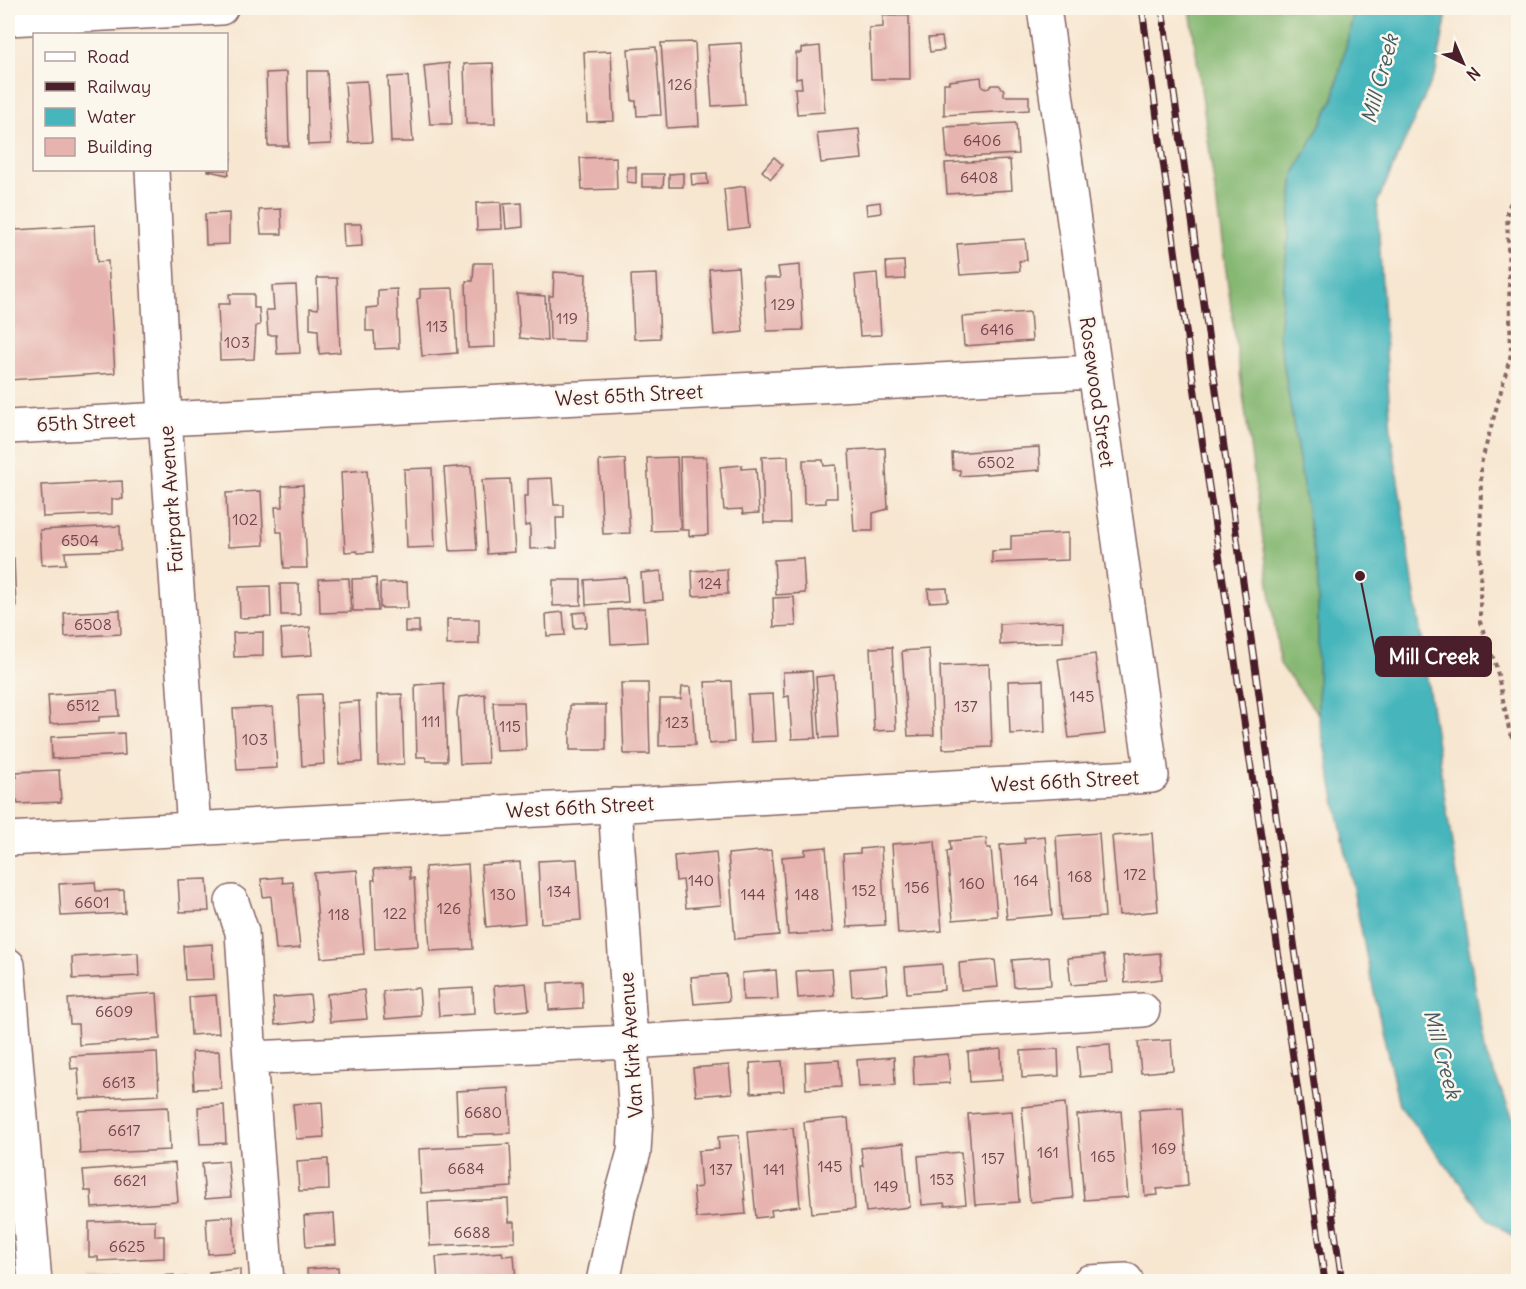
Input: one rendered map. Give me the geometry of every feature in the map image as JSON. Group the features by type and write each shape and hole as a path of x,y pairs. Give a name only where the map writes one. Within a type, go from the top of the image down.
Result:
{"street":[{"path":"8,19 144,18 221,8"},
{"name":"Rosewood Street","path":"1044,8 1152,776"},
{"name":"Fairpark Avenue","path":"152,171 165,418 194,829"},
{"name":"West 65th Street","path":"165,418 1094,372"},
{"name":"65th Street","path":"8,427 165,418"},
{"name":"West 66th Street","path":"8,839 1152,776"},
{"name":"Van Kirk Avenue","path":"603,1281 619,1205 634,1152 636,1117 615,805"},
{"path":"232,902 243,932 267,1281"},
{"path":"8,965 35,1281"},
{"path":"250,1058 631,1042 1143,1010"},
{"path":"1089,1281 1126,1280"}],"path":[{"path":"1518,186 1507,211 1510,354 1481,464 1479,622 1496,666 1510,734 1518,747"}],"green space":[{"path":"1190,8 1355,8 1333,100 1294,174 1279,335 1318,579 1318,714 1280,664"}],"water":[{"path":"1355,8 1448,8 1436,71 1377,203 1391,433 1446,807 1486,1055 1518,1130 1518,1240 1488,1219 1399,1105 1371,979 1318,714 1318,579 1279,335 1294,174 1333,100"}],"building":[{"path":"883,16 909,16 910,79 871,79 869,28 883,27"},
{"path":"942,37 944,50 930,52 928,38"},
{"path":"695,42 699,126 667,128 661,43"},
{"path":"741,43 745,104 712,106 708,45"},
{"path":"820,46 825,112 797,114 795,88 802,88 801,78 796,79 796,53 801,53 801,48"},
{"path":"656,47 661,115 637,116 636,101 632,101 628,49"},
{"path":"611,51 614,121 587,122 584,52"},
{"path":"449,63 452,124 430,124 424,66"},
{"path":"493,63 495,124 466,124 464,64"},
{"path":"307,71 327,71 331,144 308,145"},
{"path":"287,72 289,146 268,146 266,73"},
{"path":"408,76 413,142 391,142 388,77"},
{"path":"981,77 982,87 989,88 992,85 999,85 1004,90 1004,96 1029,96 1029,110 944,115 944,83"},
{"path":"367,81 372,142 349,143 345,82"},
{"path":"1016,123 1018,154 947,158 945,127"},
{"path":"859,129 862,159 821,163 817,133"},
{"path":"228,151 232,152 228,175 208,171 228,171"},
{"path":"616,157 617,189 582,190 580,158"},
{"path":"774,157 783,165 771,179 762,171"},
{"path":"1010,160 1012,190 947,194 945,163"},
{"path":"627,167 636,167 636,183 627,182"},
{"path":"683,173 683,187 669,187 669,174"},
{"path":"707,173 708,184 692,185 691,174"},
{"path":"642,174 664,174 663,187 642,187"},
{"path":"745,186 749,227 728,230 724,189"},
{"path":"501,202 502,229 477,230 476,203"},
{"path":"880,202 881,213 867,215 866,204"},
{"path":"522,203 523,227 506,229 504,204"},
{"path":"281,209 282,234 261,234 259,210"},
{"path":"229,213 229,244 206,245 205,214"},
{"path":"15,223 16,230 95,225 97,262 108,261 115,373 8,380 8,224"},
{"path":"343,224 361,224 362,246 344,247"},
{"path":"1025,239 1027,260 1019,261 1020,271 960,275 957,244"},
{"path":"904,261 905,279 887,280 886,262"},
{"path":"474,263 493,263 495,347 468,348 466,281 473,281"},
{"path":"800,265 803,330 767,331 764,278 780,278 778,267"},
{"path":"738,267 743,332 714,335 709,269"},
{"path":"554,272 586,274 584,341 550,340 549,296 553,296"},
{"path":"877,273 881,335 860,336 855,275"},
{"path":"657,274 660,338 634,339 631,275"},
{"path":"317,278 337,278 340,352 319,354 318,330 310,329 310,308 318,309"},
{"path":"296,285 300,353 277,354 276,335 268,335 266,310 274,310 272,286"},
{"path":"453,288 457,353 422,356 417,299 420,298 420,289"},
{"path":"397,289 399,348 375,349 374,331 366,331 366,308 378,307 378,290"},
{"path":"229,294 254,294 254,308 259,308 260,325 256,326 254,359 220,360 218,304 230,304"},
{"path":"517,294 545,296 547,341 520,338"},
{"path":"1030,312 1032,341 964,346 962,317"},
{"path":"1039,447 1040,470 960,476 960,470 953,470 952,453"},
{"path":"885,448 888,509 873,513 873,531 854,531 849,450"},
{"path":"788,456 790,523 764,523 762,457"},
{"path":"677,457 680,530 651,531 647,458"},
{"path":"680,457 706,457 708,535 689,536 689,530 682,530"},
{"path":"625,459 630,533 603,534 599,461"},
{"path":"803,460 823,460 824,466 836,465 837,498 826,498 826,503 804,504"},
{"path":"742,465 742,469 756,468 759,513 743,514 742,509 724,510 720,467"},
{"path":"471,466 477,550 450,551 444,468"},
{"path":"432,468 435,547 407,548 404,469"},
{"path":"367,470 373,552 345,552 341,472"},
{"path":"552,478 554,505 564,505 564,518 556,518 557,548 530,549 530,525 525,526 524,496 528,496 528,479"},
{"path":"510,479 515,552 487,554 482,480"},
{"path":"122,481 123,499 112,499 112,514 43,517 41,485"},
{"path":"303,485 307,568 284,568 282,532 277,532 275,507 283,507 282,486"},
{"path":"261,491 264,545 228,547 226,493"},
{"path":"120,526 121,550 65,552 66,564 42,565 40,530"},
{"path":"1068,533 1068,560 992,563 992,551 1011,550 1011,536"},
{"path":"8,558 14,558 16,608 8,608"},
{"path":"803,558 805,593 776,595 774,560"},
{"path":"727,569 728,594 693,596 692,571"},
{"path":"661,571 663,600 643,602 641,573"},
{"path":"626,577 628,602 586,605 585,580"},
{"path":"349,578 351,612 320,613 319,579"},
{"path":"376,578 378,611 353,611 352,579"},
{"path":"553,580 581,580 581,605 553,606"},
{"path":"407,582 408,608 380,608 380,583"},
{"path":"280,584 299,584 300,615 281,615"},
{"path":"270,586 271,617 240,618 239,587"},
{"path":"947,588 948,601 929,602 928,589"},
{"path":"794,597 796,626 774,627 773,598"},
{"path":"645,608 647,642 611,644 609,610"},
{"path":"120,610 121,634 65,637 64,613"},
{"path":"563,612 565,635 547,636 546,614"},
{"path":"586,612 587,627 574,628 573,613"},
{"path":"447,619 479,619 479,644 447,645"},
{"path":"405,621 419,621 419,632 405,632"},
{"path":"1063,621 1063,642 1000,645 1000,624"},
{"path":"310,627 312,655 283,657 281,629"},
{"path":"263,632 263,656 234,657 233,633"},
{"path":"892,647 896,730 874,731 870,648"},
{"path":"929,649 934,735 908,736 902,651"},
{"path":"1095,654 1105,734 1069,738 1058,659"},
{"path":"989,664 992,747 943,749 940,666"},
{"path":"812,671 816,738 792,739 789,696 784,697 783,672"},
{"path":"834,675 838,737 820,738 816,677"},
{"path":"1043,680 1045,732 1010,734 1008,681"},
{"path":"731,681 734,742 709,744 705,682"},
{"path":"444,683 447,761 427,761 425,757 417,757 415,685"},
{"path":"621,683 648,683 650,754 624,754"},
{"path":"682,687 691,687 695,745 659,746 660,699 681,699"},
{"path":"117,691 119,716 99,717 99,721 50,724 48,695"},
{"path":"321,694 324,764 302,766 298,695"},
{"path":"402,694 404,764 378,765 377,695"},
{"path":"485,694 488,763 460,764 457,713 459,697"},
{"path":"773,694 776,741 751,742 748,695"},
{"path":"359,701 362,762 339,764 337,703"},
{"path":"493,702 524,702 526,750 496,751"},
{"path":"570,705 606,705 606,750 570,750"},
{"path":"273,707 277,768 237,770 233,709"},
{"path":"124,733 125,755 52,759 51,737"},
{"path":"59,770 61,802 18,804 17,800 8,801 8,778 17,777 16,772"},
{"path":"1099,833 1105,917 1061,920 1056,836"},
{"path":"1152,833 1158,911 1119,915 1112,836"},
{"path":"1045,836 1052,915 1007,919 1000,845 1025,843 1024,838"},
{"path":"986,838 987,848 991,848 997,916 953,920 947,851 951,850 950,841"},
{"path":"935,841 942,931 898,934 892,844"},
{"path":"826,847 833,932 788,935 782,857 805,855 805,849"},
{"path":"881,847 885,925 847,927 843,854 860,853 860,849"},
{"path":"771,850 779,935 735,939 728,854"},
{"path":"716,852 721,905 686,908 683,880 676,881 674,856"},
{"path":"577,859 581,920 541,923 538,861"},
{"path":"520,862 525,923 486,927 481,865"},
{"path":"468,864 473,949 430,951 425,867"},
{"path":"409,867 410,879 414,878 418,946 375,949 372,880 375,880 374,869"},
{"path":"357,870 364,954 321,958 314,873"},
{"path":"282,877 283,883 293,882 300,948 276,950 271,896 263,897 261,879"},
{"path":"207,879 209,911 180,912 178,880"},
{"path":"95,882 96,891 124,890 125,913 61,916 59,884"},
{"path":"212,944 214,979 185,980 183,946"},
{"path":"138,953 139,976 73,979 72,957"},
{"path":"1160,953 1162,979 1125,983 1123,956"},
{"path":"1104,955 1107,982 1071,985 1068,958"},
{"path":"1049,957 1051,985 1014,987 1012,960"},
{"path":"995,960 998,987 961,990 959,963"},
{"path":"942,964 944,990 907,993 905,967"},
{"path":"886,966 888,993 852,996 850,969"},
{"path":"832,969 834,995 798,998 796,971"},
{"path":"776,970 778,999 743,1000 742,973"},
{"path":"726,974 729,1001 694,1004 691,977"},
{"path":"582,981 583,1008 549,1010 548,983"},
{"path":"526,983 529,1010 496,1013 494,986"},
{"path":"419,988 421,1016 385,1019 383,991"},
{"path":"473,988 474,1014 439,1016 437,990"},
{"path":"364,990 367,1019 330,1022 327,994"},
{"path":"157,993 160,1039 79,1045 78,1024 70,1024 68,999"},
{"path":"216,995 219,1033 191,1035 189,997"},
{"path":"310,995 313,1021 275,1025 273,998"},
{"path":"1171,1040 1173,1070 1141,1073 1138,1042"},
{"path":"1110,1044 1112,1074 1080,1077 1077,1046"},
{"path":"1001,1049 1002,1080 970,1082 968,1052"},
{"path":"1058,1049 1059,1076 1022,1078 1021,1051"},
{"path":"219,1051 221,1088 194,1089 192,1052"},
{"path":"157,1052 159,1095 80,1099 78,1068 71,1069 70,1056"},
{"path":"948,1054 950,1083 914,1085 913,1057"},
{"path":"894,1057 895,1085 859,1087 857,1060"},
{"path":"839,1060 841,1087 806,1089 805,1062"},
{"path":"782,1061 784,1091 751,1093 750,1063"},
{"path":"729,1065 732,1093 696,1096 693,1068"},
{"path":"509,1088 511,1133 458,1135 456,1091"},
{"path":"322,1102 324,1137 296,1139 293,1104"},
{"path":"1065,1103 1073,1198 1030,1202 1022,1107"},
{"path":"224,1105 226,1143 200,1144 198,1107"},
{"path":"168,1107 170,1150 80,1154 78,1111"},
{"path":"1183,1107 1188,1186 1157,1189 1158,1195 1145,1196 1139,1110"},
{"path":"1012,1111 1019,1202 975,1205 968,1114"},
{"path":"1121,1111 1128,1197 1084,1200 1077,1115"},
{"path":"848,1118 855,1209 812,1213 804,1122"},
{"path":"793,1128 800,1206 771,1210 772,1216 756,1218 748,1132"},
{"path":"739,1135 746,1214 696,1218 693,1188 701,1187 698,1151 719,1149 718,1137"},
{"path":"904,1143 910,1207 866,1212 861,1148"},
{"path":"510,1144 512,1187 421,1193 419,1149"},
{"path":"961,1152 966,1204 922,1205 918,1156"},
{"path":"328,1159 329,1190 299,1191 297,1161"},
{"path":"228,1161 231,1197 205,1199 202,1163"},
{"path":"175,1163 178,1202 92,1208 91,1191 85,1191 83,1170"},
{"path":"508,1199 509,1222 515,1222 515,1242 430,1246 428,1202"},
{"path":"334,1214 336,1245 306,1247 304,1216"},
{"path":"233,1216 235,1252 208,1254 206,1218"},
{"path":"155,1220 155,1236 164,1236 164,1258 98,1261 98,1257 89,1257 89,1222"},
{"path":"502,1252 503,1256 514,1255 516,1282 438,1282 436,1257"},
{"path":"338,1267 339,1282 308,1282 307,1269"},
{"path":"240,1269 240,1282 210,1282 209,1272"},
{"path":"174,1275 174,1278 187,1277 188,1282 92,1282 92,1280"}],"railway":[{"path":"1142,8 1190,359 1325,1282"},
{"path":"1162,8 1342,1282"}],"place":[{"name":"Mill Creek","path":"1360,576"}]}
